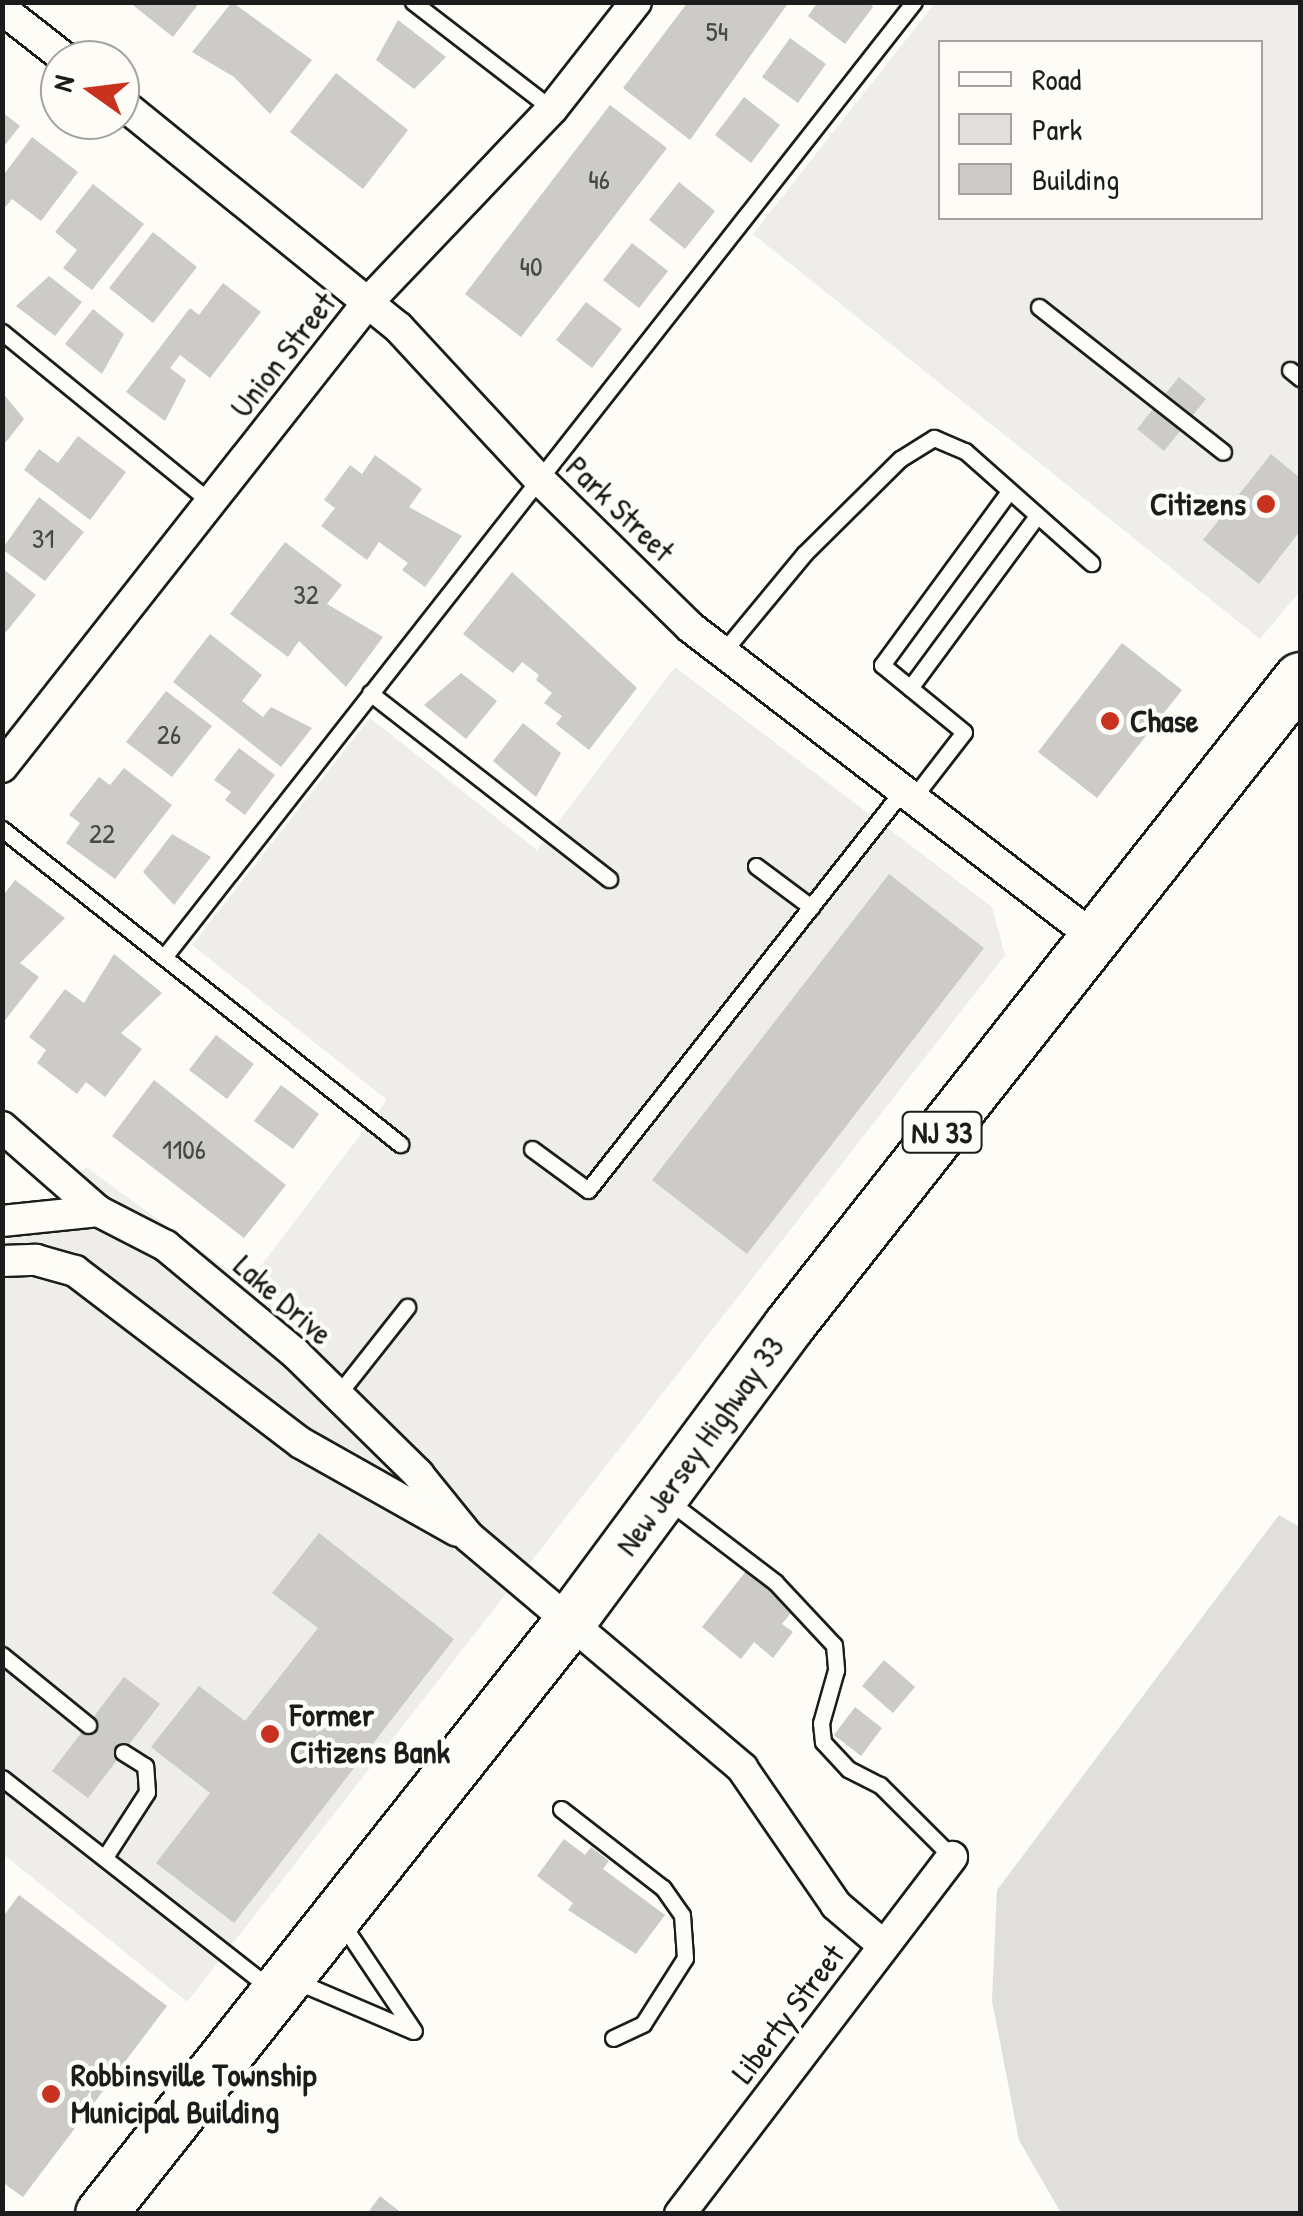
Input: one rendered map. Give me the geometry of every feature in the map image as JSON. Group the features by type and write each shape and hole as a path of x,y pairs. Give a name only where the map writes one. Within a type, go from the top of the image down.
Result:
{"main road":[{"name":"New Jersey Highway 33","path":"101,2214 570,1622 663,1496 1300,678"}],"street":[{"name":"Union Street","path":"2,767 368,301 552,109 636,2"},
{"path":"2,9 42,40"},
{"name":"Park Street","path":"140,118 368,301 538,478 723,652 1095,938"},
{"name":"Lake Drive","path":"2,1127 98,1211 166,1246 296,1353 336,1397 418,1474 470,1537 742,1768 836,1905 884,1946"},
{"path":"2,1220 98,1211"},
{"name":"Lake Drive","path":"2,1261 36,1260 75,1272 301,1443 470,1537"},
{"name":"Liberty Street","path":"680,2214 952,1857"}],"lane":[{"path":"412,2 552,109"},
{"path":"164,956 914,2"},
{"path":"1039,307 1224,452"},
{"path":"2,332 212,503"},
{"path":"723,652 804,554 900,460 934,438 965,451 1008,494 1091,563"},
{"path":"532,1149 588,1190 811,908 964,732 882,665 1008,494"},
{"path":"910,688 1036,518"},
{"path":"370,692 608,878"},
{"path":"2,829 400,1144"},
{"path":"756,866 811,908"},
{"path":"336,1397 407,1307"},
{"path":"663,1496 775,1582 834,1644 836,1670 820,1722 823,1742 848,1769 880,1785 952,1857"},
{"path":"2,1655 88,1725"},
{"path":"105,1857 148,1792 146,1766 123,1752"},
{"path":"2,1778 282,1985 414,2031 337,1916"},
{"path":"561,1809 663,1888 682,1916 685,1958 642,2024 613,2038"}],"shaded area":[{"path":"935,3 1300,3 1300,591 1260,639 753,234"},
{"path":"675,667 992,907 1005,955 187,2002 3,1854 3,1245 86,1167 247,1284 387,1100 192,945 370,718 537,850"}],"green space":[{"path":"1279,1515 1300,1527 1300,2213 1061,2213 1019,2140 992,2001 997,1890"}],"building":[{"path":"129,2 200,2 173,37"},
{"path":"232,2 312,60 270,114 234,77 192,52"},
{"path":"688,2 789,2 690,140 623,88"},
{"path":"818,2 868,2 873,7 845,44 808,16"},
{"path":"398,20 446,57 414,89 376,60"},
{"path":"790,38 826,64 798,103 762,77"},
{"path":"336,73 408,130 363,189 290,132"},
{"path":"744,97 780,125 751,163 715,135"},
{"path":"610,105 667,148 521,337 465,294"},
{"path":"2,112 20,126 2,149"},
{"path":"32,137 78,172 41,221 12,199 2,211 2,177"},
{"path":"679,182 715,211 685,249 649,220"},
{"path":"93,184 144,224 92,290 63,268 77,250 55,232"},
{"path":"153,232 197,267 153,323 109,288"},
{"path":"632,243 668,271 639,308 603,280"},
{"path":"49,276 82,302 55,336 16,306"},
{"path":"223,283 261,312 210,378 180,355 170,368 186,380 165,421 126,392 190,308 199,315"},
{"path":"586,302 622,329 592,368 556,340"},
{"path":"93,309 124,334 102,374 65,344"},
{"path":"1179,377 1206,399 1164,451 1137,429"},
{"path":"2,392 24,419 2,447"},
{"path":"78,436 126,472 90,520 24,470 39,449 58,463"},
{"name":"Citizens","path":"1271,454 1300,478 1300,531 1259,584 1203,540"},
{"path":"375,455 422,489 409,507 462,536 425,587 402,570 408,563 379,542 367,560 321,526 335,508 324,500 350,465 362,474"},
{"path":"39,497 84,532 45,581 2,549"},
{"path":"285,542 342,585 327,604 383,637 346,687 299,641 288,657 230,614"},
{"path":"2,568 36,595 2,637"},
{"path":"512,572 637,688 589,750 556,724 562,716 544,703 552,693 536,680 539,675 522,662 513,673 463,634"},
{"path":"210,634 262,675 242,701 263,717 271,707 312,728 281,767 173,682"},
{"name":"Chase","path":"1122,643 1182,690 1097,798 1038,752"},
{"path":"461,673 497,701 466,739 424,705"},
{"path":"166,691 212,726 172,777 126,742"},
{"path":"523,723 561,753 536,797 493,761"},
{"path":"239,748 275,775 245,815 225,800 231,792 214,780"},
{"path":"124,768 172,805 115,879 66,843 80,823 69,815 99,777 110,785"},
{"path":"172,834 211,857 174,905 143,872"},
{"path":"889,874 984,948 747,1254 652,1180"},
{"path":"15,880 65,918 20,963 39,977 2,1024 2,897"},
{"path":"114,954 162,993 121,1033 142,1049 105,1097 86,1082 77,1094 37,1063 46,1050 29,1037 65,989 84,1003"},
{"path":"216,1035 254,1064 227,1099 189,1070"},
{"path":"154,1080 286,1185 244,1238 112,1136"},
{"path":"281,1085 319,1114 293,1149 254,1121"},
{"name":"Former Citizens Bank","path":"319,1533 454,1639 234,1923 156,1863 210,1793 151,1747 199,1686 245,1721 318,1628 272,1593"},
{"path":"746,1571 794,1609 782,1624 793,1632 773,1658 754,1642 741,1659 702,1627"},
{"path":"884,1660 915,1687 893,1713 862,1686"},
{"path":"124,1677 160,1704 88,1798 52,1771"},
{"path":"855,1707 882,1728 861,1756 834,1735"},
{"path":"564,1839 585,1855 591,1847 609,1861 603,1869 665,1915 636,1954 568,1910 573,1903 537,1876"},
{"name":"Robbinsville Township Municipal Building","path":"19,1895 167,2006 23,2197 2,2182 2,1918"},
{"path":"380,2196 403,2214 367,2214"}],"place":[{"name":"Citizens","path":"1266,504"},
{"name":"Chase","path":"1110,721"},
{"name":"Former Citizens Bank","path":"270,1734"},
{"name":"Robbinsville Township Municipal Building","path":"51,2094"}]}
